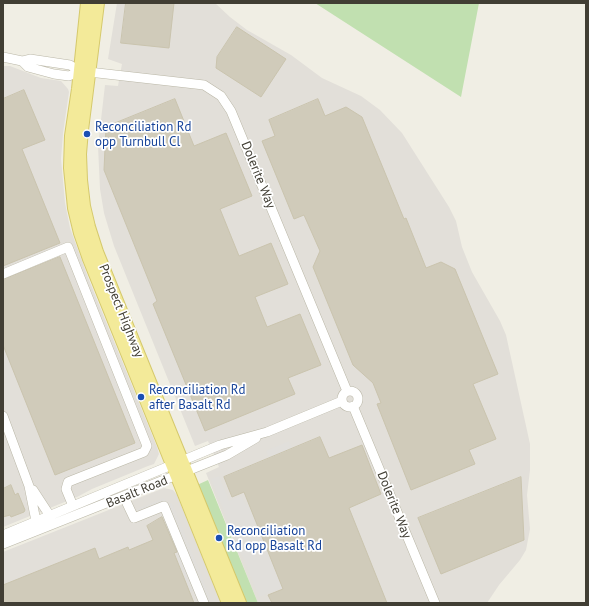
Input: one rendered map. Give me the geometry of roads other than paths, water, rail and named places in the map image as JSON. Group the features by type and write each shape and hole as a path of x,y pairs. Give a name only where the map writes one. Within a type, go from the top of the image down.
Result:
{"main road":[{"name":"Prospect Highway","path":"85,71 87,3"},
{"name":"Prospect Highway","path":"98,3 71,136 70,161 73,199 77,220 89,259 179,468 240,603"},
{"name":"Prospect Highway","path":"179,468 228,603"}],"street":[{"name":"Dolerite Way","path":"3,57 22,61 28,67 54,74 69,76 85,71 204,85 221,96 231,111 347,391"},
{"path":"3,274 68,247 147,446 144,452 68,482 66,489 73,506"},
{"path":"347,391 352,391 357,397 357,402 353,406 348,406 342,401 343,394 347,391"},
{"name":"Basalt Road","path":"3,535 43,521 124,497 220,444 268,432 342,401"},
{"name":"Dolerite Way","path":"353,406 435,603"},
{"path":"3,416 43,521"},
{"name":"Basalt Road","path":"3,544 43,521 92,497 179,468"},
{"path":"30,486 43,521"},
{"path":"124,497 134,518 164,506 204,603"}],"place":[{"name":"Reconciliation Rd opp Turnbull Cl","path":"87,134"},
{"name":"Reconciliation Rd after Basalt Rd","path":"141,397"},
{"name":"Reconciliation Rd opp Basalt Rd","path":"219,538"}]}
